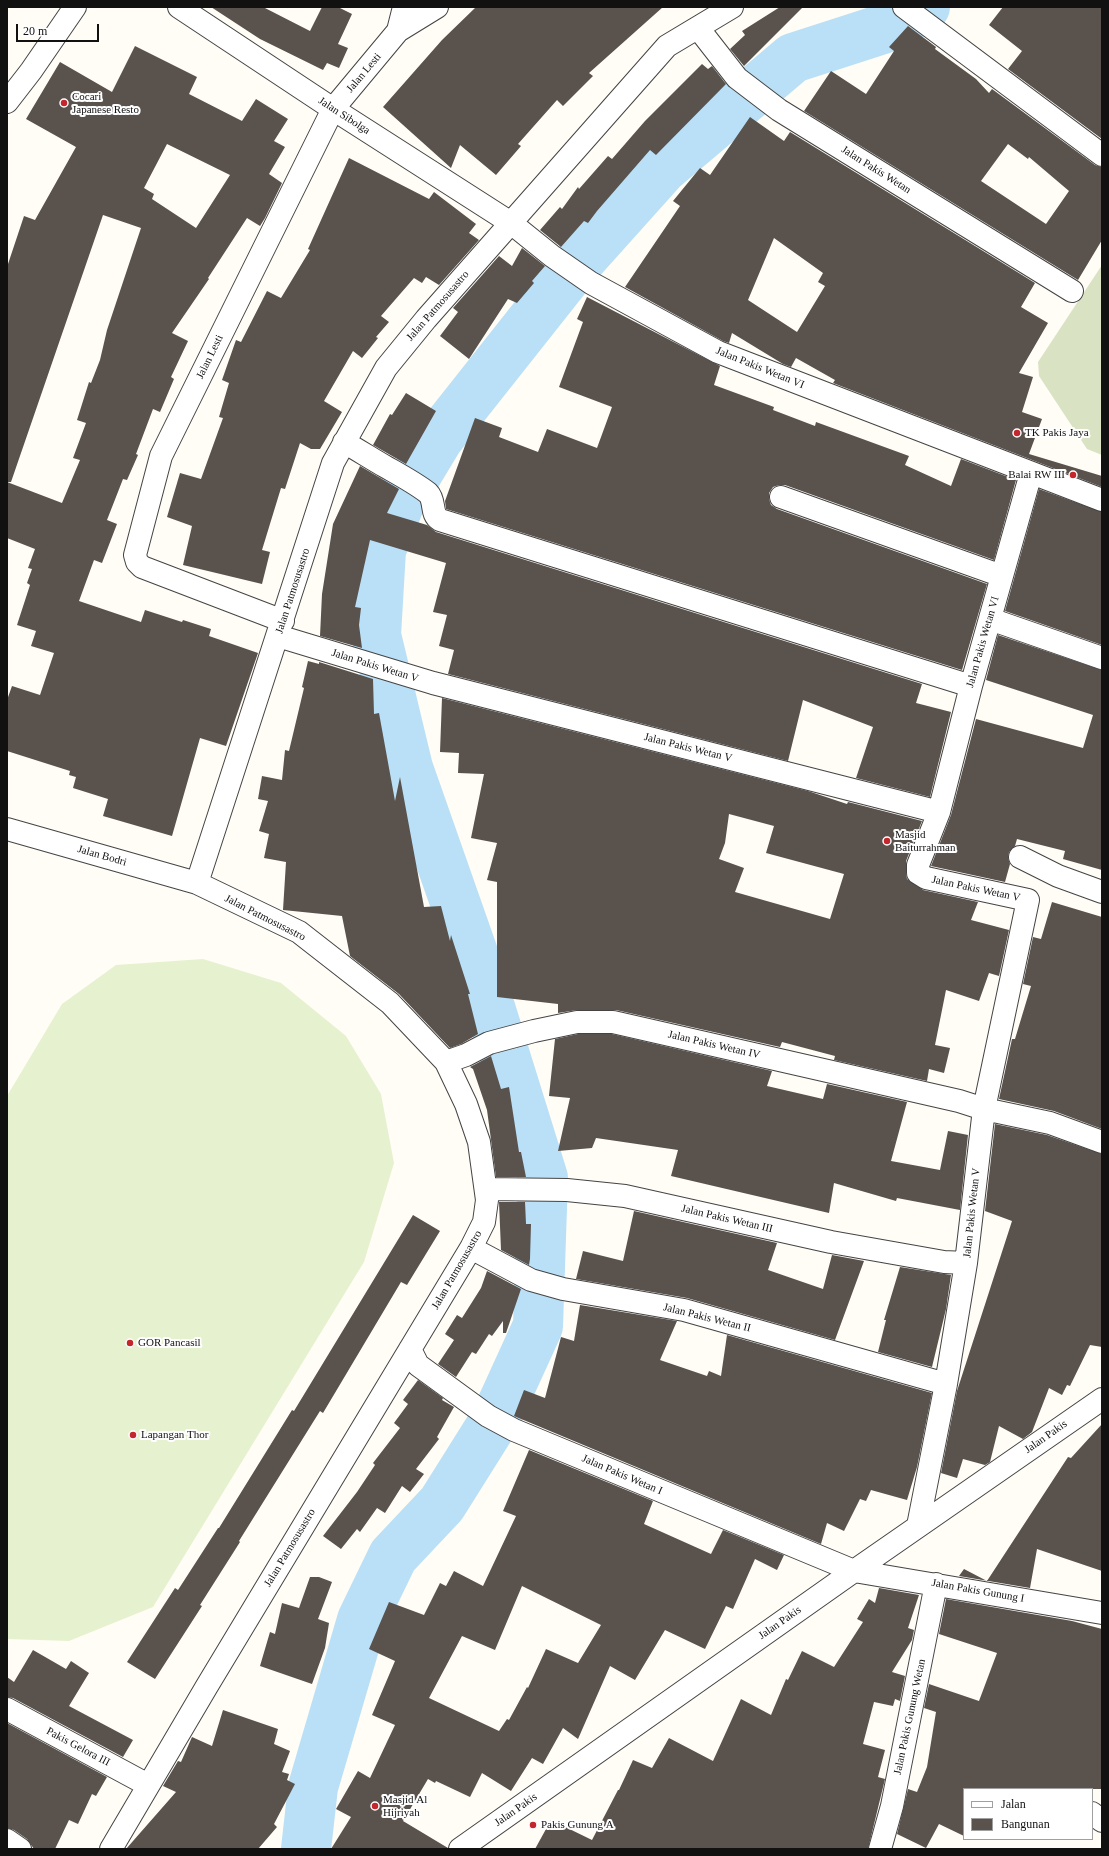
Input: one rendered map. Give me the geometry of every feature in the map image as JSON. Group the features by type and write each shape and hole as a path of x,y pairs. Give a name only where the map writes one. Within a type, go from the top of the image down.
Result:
{"street":[{"path":"7,102 31,71 76,7"},
{"name":"Jalan Sibolga","path":"179,7 333,109 511,223"},
{"name":"Jalan Lesti","path":"398,31 404,7"},
{"name":"Jalan Lesti","path":"280,629 142,567 137,562 135,555 161,456 333,109 398,31 437,7"},
{"name":"Jalan Patmosusastro","path":"111,1849 471,1248 484,1222 487,1200 479,1142 466,1104 446,1062 390,1003 299,932 197,883 333,463 386,368 426,319 667,46 732,7"},
{"path":"904,7 1102,155"},
{"name":"Jalan Pakis Wetan","path":"698,28 737,78 779,110 1072,291"},
{"name":"Jalan Pakis Wetan VI","path":"511,223 552,256 591,283 718,352 1102,500"},
{"path":"344,442 407,478 428,494 432,499 434,513 440,520 971,686"},
{"name":"Jalan Pakis Wetan VI","path":"939,812 971,686 1031,473"},
{"path":"781,497 1002,576"},
{"path":"990,619 1102,658"},
{"name":"Jalan Pakis Wetan V","path":"280,629 349,657 403,675 939,812 918,864 918,873 926,878 1028,900 984,1109 966,1263 946,1384 918,1526"},
{"name":"Jalan Bodri","path":"7,830 197,883"},
{"path":"1020,857 1058,876 1102,892"},
{"path":"1028,900 1039,867"},
{"name":"Jalan Pakis Wetan IV","path":"446,1062 466,1055 489,1043 534,1030 577,1022 613,1022 951,1100 984,1109 1050,1123 1102,1142"},
{"name":"Jalan Pakis Wetan III","path":"486,1189 532,1188 624,1196 831,1242 944,1262 966,1263"},
{"name":"Jalan Pakis Wetan II","path":"471,1248 531,1280 563,1289 684,1310 946,1384"},
{"name":"Jalan Pakis Wetan I","path":"410,1349 418,1365 488,1416 514,1430 854,1571"},
{"name":"Jalan Pakis","path":"460,1849 918,1526 1102,1399"},
{"name":"Jalan Pakis Gunung I","path":"854,1571 1102,1614"},
{"name":"Jalan Pakis Gunung Wetan","path":"880,1849 892,1806 936,1584"},
{"name":"Pakis Gelora III","path":"7,1709 148,1785"},
{"path":"1093,1814 1102,1821"},
{"path":"7,1840 20,1849"}],"green space":[{"path":"1102,265 1102,455 1087,449 1039,376 1038,362"},
{"name":"Lapangan Thor","path":"203,959 281,983 346,1036 381,1094 394,1163 364,1262 153,1607 69,1641 7,1639 7,1096 62,1004 116,965"}],"building":[{"path":"211,7 263,7 310,31 322,7 338,7 352,14 338,44 348,48 339,68 327,63 323,70 260,39"},
{"path":"476,7 663,7 589,73 593,76 563,106 557,100 518,144 521,146 496,175 460,145 451,168 383,107 442,40"},
{"path":"780,7 803,7 744,66 730,49 745,35 742,31"},
{"path":"1003,7 1102,7 1102,139 1008,69 1022,51 989,25"},
{"path":"908,26 936,47 935,49 976,79 989,93 992,89 1095,165 1102,167 1102,240 1078,280 804,111 831,71 866,94 894,51 889,47","holes":["1008,144 1028,159 1029,157 1069,191 1046,224 981,181"]},
{"path":"135,46 197,77 189,94 242,121 256,99 288,119 274,141 285,147 269,174 282,183 265,218 260,226 247,218 208,278 209,279 172,333 188,341 171,377 174,379 160,412 153,409 136,454 138,455 127,480 123,479 107,520 117,524 102,563 94,560 79,601 141,622 145,610 182,622 183,620 211,629 209,636 258,653 226,746 200,738 172,836 103,816 108,799 73,788 76,777 69,775 70,771 7,751 7,700 12,686 40,695 54,653 31,646 36,631 17,625 30,585 27,583 32,569 28,568 35,549 7,538 7,482 7,267 24,216 35,220 76,147 26,119 60,62 112,92","holes":["167,144 230,175 196,228 152,199 154,194 144,188","103,215 141,228 107,330 100,360 91,383 89,382 77,420 86,423 73,458 80,460 62,503 7,482 11,482"]},
{"path":"702,64 708,69 712,66 726,84 656,155 650,150 588,223 584,221 561,247 540,230 560,207 562,209 578,187 579,189 608,156 612,159 645,121"},
{"path":"750,117 784,141 790,132 1035,283 1021,307 1048,323 1019,373 1033,377 1022,412 1042,419 1029,454 1102,476 1102,487 833,383 835,380 796,358 791,367 783,364 732,333 729,343 723,341 625,287 680,206 673,201 700,168 710,175","holes":["774,238 823,273 818,282 825,286 797,332 748,300"]},
{"path":"349,158 429,199 434,192 476,224 469,233 479,240 439,285 426,277 422,283 414,278 381,316 389,322 376,337 378,338 362,358 353,351 324,401 342,412 320,449 311,449 300,443 285,489 281,488 262,550 270,552 262,584 183,565 192,526 167,517 180,473 201,479 223,418 219,417 229,383 222,380 236,340 241,342 267,291 281,298 310,250 308,249"},
{"path":"522,248 545,266 532,281 534,283 517,303 508,299 469,359 440,336 458,312 453,308 499,256 512,266"},
{"path":"587,297 720,366 714,385 774,407 773,410 815,426 816,422 909,456 905,465 951,486 961,459 1016,480 994,560 785,485 773,487 769,493 771,505 777,509 987,584 962,670 446,509 445,501 475,418 502,428 499,437 538,452 547,429 597,448 612,407 559,387 583,322 577,319"},
{"path":"406,393 436,411 406,464 373,445 390,414 392,415"},
{"path":"360,466 399,489 387,513 427,525 436,532 922,684 916,703 951,712 930,797 856,778 873,727 803,700 788,761 448,674 454,650 439,646 447,615 433,612 446,563 370,540 355,607 361,608 359,625 362,648 320,636 322,594 333,524"},
{"path":"1039,489 1102,512 1102,645 1005,611"},
{"path":"998,635 1102,670 1102,870 1063,859 1065,851 1017,839 1015,846 1009,852 1008,858 1010,864 1005,882 931,866 951,815 976,719 1083,748 1093,715 986,680"},
{"path":"308,661 319,664 319,662 373,679 374,714 379,713 395,801 400,777 424,907 441,906 450,941 451,935 470,994 468,994 478,1034 461,1044 450,1048 399,994 350,956 342,916 283,910 286,862 264,858 269,834 259,831 268,801 258,799 262,776 282,780 285,750 289,751 304,688 302,687"},
{"path":"442,698 808,791 847,804 848,802 922,821 906,861 907,879 923,890 978,902 971,920 1009,930 999,976 989,973 979,1001 946,990 935,1045 950,1048 944,1073 929,1069 927,1081 834,1060 835,1056 782,1042 780,1047 616,1010 577,1010 558,1013 558,1004 497,997 497,882 487,880 497,843 471,838 484,774 458,773 459,753 440,752","holes":["729,814 774,826 766,853 844,874 830,919 735,892 744,868 719,859 725,843"]},
{"path":"1052,902 1102,917 1102,1129 1054,1111 999,1099 1012,1039 1015,1039 1031,986 1023,984 1033,937 1041,939"},
{"path":"578,1034 612,1034 772,1071 767,1086 823,1099 827,1084 907,1102 891,1161 940,1170 948,1131 968,1135 960,1210 897,1198 896,1201 834,1183 829,1213 671,1176 678,1150 596,1138 592,1148 558,1151 570,1098 549,1096 555,1039"},
{"path":"491,1056 501,1089 509,1087 519,1152 521,1152 526,1177 496,1177 487,1110 473,1069 470,1067"},
{"path":"995,1124 1047,1135 1102,1154 1102,1347 1090,1345 1070,1386 1067,1385 1062,1395 1049,1388 1032,1432 1023,1439 999,1426 990,1462 985,1465 963,1459 957,1478 941,1473 957,1391 1012,1221 985,1211"},
{"path":"499,1202 525,1202 526,1224 531,1224 529,1265 501,1250"},
{"path":"634,1211 777,1243 768,1270 823,1289 832,1255 864,1261 835,1340 687,1298 576,1279 583,1251 623,1261"},
{"path":"413,1215 440,1231 407,1285 401,1282 323,1413 320,1411 200,1605 202,1606 155,1679 127,1662 175,1588 178,1590 219,1528 292,1410 294,1411"},
{"path":"900,1267 951,1275 946,1309 932,1367 878,1352 886,1320 884,1320"},
{"path":"487,1271 521,1289 506,1333 503,1333 503,1321 492,1336 489,1334 476,1354 472,1352 456,1377 438,1364 454,1340 445,1334 457,1315 462,1318 481,1288"},
{"path":"580,1305 677,1321 660,1360 707,1376 709,1371 721,1376 727,1335 932,1393 917,1467 907,1500 871,1490 866,1501 860,1499 844,1531 827,1523 821,1544 514,1416 524,1390 545,1398 561,1337 574,1341"},
{"path":"418,1380 443,1398 442,1400 454,1407 437,1437 439,1439 416,1469 424,1474 410,1492 402,1486 385,1513 377,1508 360,1532 357,1529 341,1549 323,1536 357,1492 375,1465 373,1463 400,1428 394,1423 408,1404 403,1400"},
{"path":"1102,1424 1102,1571 1037,1549 1030,1588 987,1581 1068,1457 1071,1458"},
{"path":"529,1450 653,1501 644,1524 711,1554 723,1530 784,1555 777,1570 755,1559 733,1609 726,1606 705,1649 665,1630 635,1680 610,1666 578,1739 563,1728 543,1764 532,1758 511,1791 482,1773 470,1797 436,1781 435,1783 428,1779 403,1821 448,1849 331,1849 351,1817 336,1809 358,1771 370,1778 395,1725 372,1715 395,1661 369,1649 389,1602 424,1615 440,1583 446,1586 454,1571 483,1586 516,1516 503,1511","holes":["522,1586 601,1625 578,1663 546,1649 528,1688 527,1687 509,1720 507,1719 499,1731 429,1698 462,1636 495,1650"]},
{"path":"964,1569 986,1581 959,1576"},
{"path":"310,1577 319,1577 332,1582 318,1619 329,1623 325,1648 312,1684 260,1666 270,1632 275,1634 282,1603 299,1608"},
{"path":"879,1588 919,1595 908,1628 914,1630 912,1640 892,1672 905,1676 900,1701 895,1699 893,1706 874,1702 863,1744 885,1750 878,1777 885,1779 868,1849 535,1849 551,1820 592,1840 619,1790 633,1760 652,1768 669,1738 713,1761 741,1699 771,1715 786,1679 788,1680 802,1651 834,1667 863,1622 857,1619 869,1599 875,1603"},
{"path":"946,1599 1072,1621 1102,1629 1102,1789 963,1788 963,1836 939,1824 926,1848 897,1834 908,1789 917,1792 927,1767 936,1712 924,1708 929,1684 979,1701 997,1653 939,1634"},
{"path":"33,1650 66,1669 71,1661 89,1673 69,1706 133,1740 123,1757 13,1698 7,1697 7,1677 14,1682"},
{"path":"223,1710 278,1729 274,1744 290,1751 282,1772 289,1774 287,1780 295,1784 274,1824 277,1827 258,1849 126,1849 176,1792 163,1786 178,1761 181,1762 192,1737 212,1746"},
{"path":"7,1723 107,1777 96,1796 92,1794 78,1824 69,1820 55,1849 34,1849 27,1839 14,1830 7,1828"}],"waterway":[{"path":"306,1849 313,1787 362,1620 393,1556 442,1504 496,1418 538,1326 543,1178 474,956 408,768 376,635 381,550 400,502 438,439 575,266 662,169 793,58 889,27 925,7"}],"place":[{"name":"Cocari Japanese Resto","path":"64,103"},
{"name":"TK Pakis Jaya","path":"1017,433"},
{"name":"Balai RW III","path":"1073,475"},
{"name":"Masjid Baiturrahman","path":"887,841"},
{"name":"GOR Pancasil","path":"130,1343"},
{"name":"Lapangan Thor","path":"133,1435"},
{"name":"Masjid Al Hijriyah","path":"375,1806"},
{"name":"Pakis Gunung A","path":"533,1825"}]}
